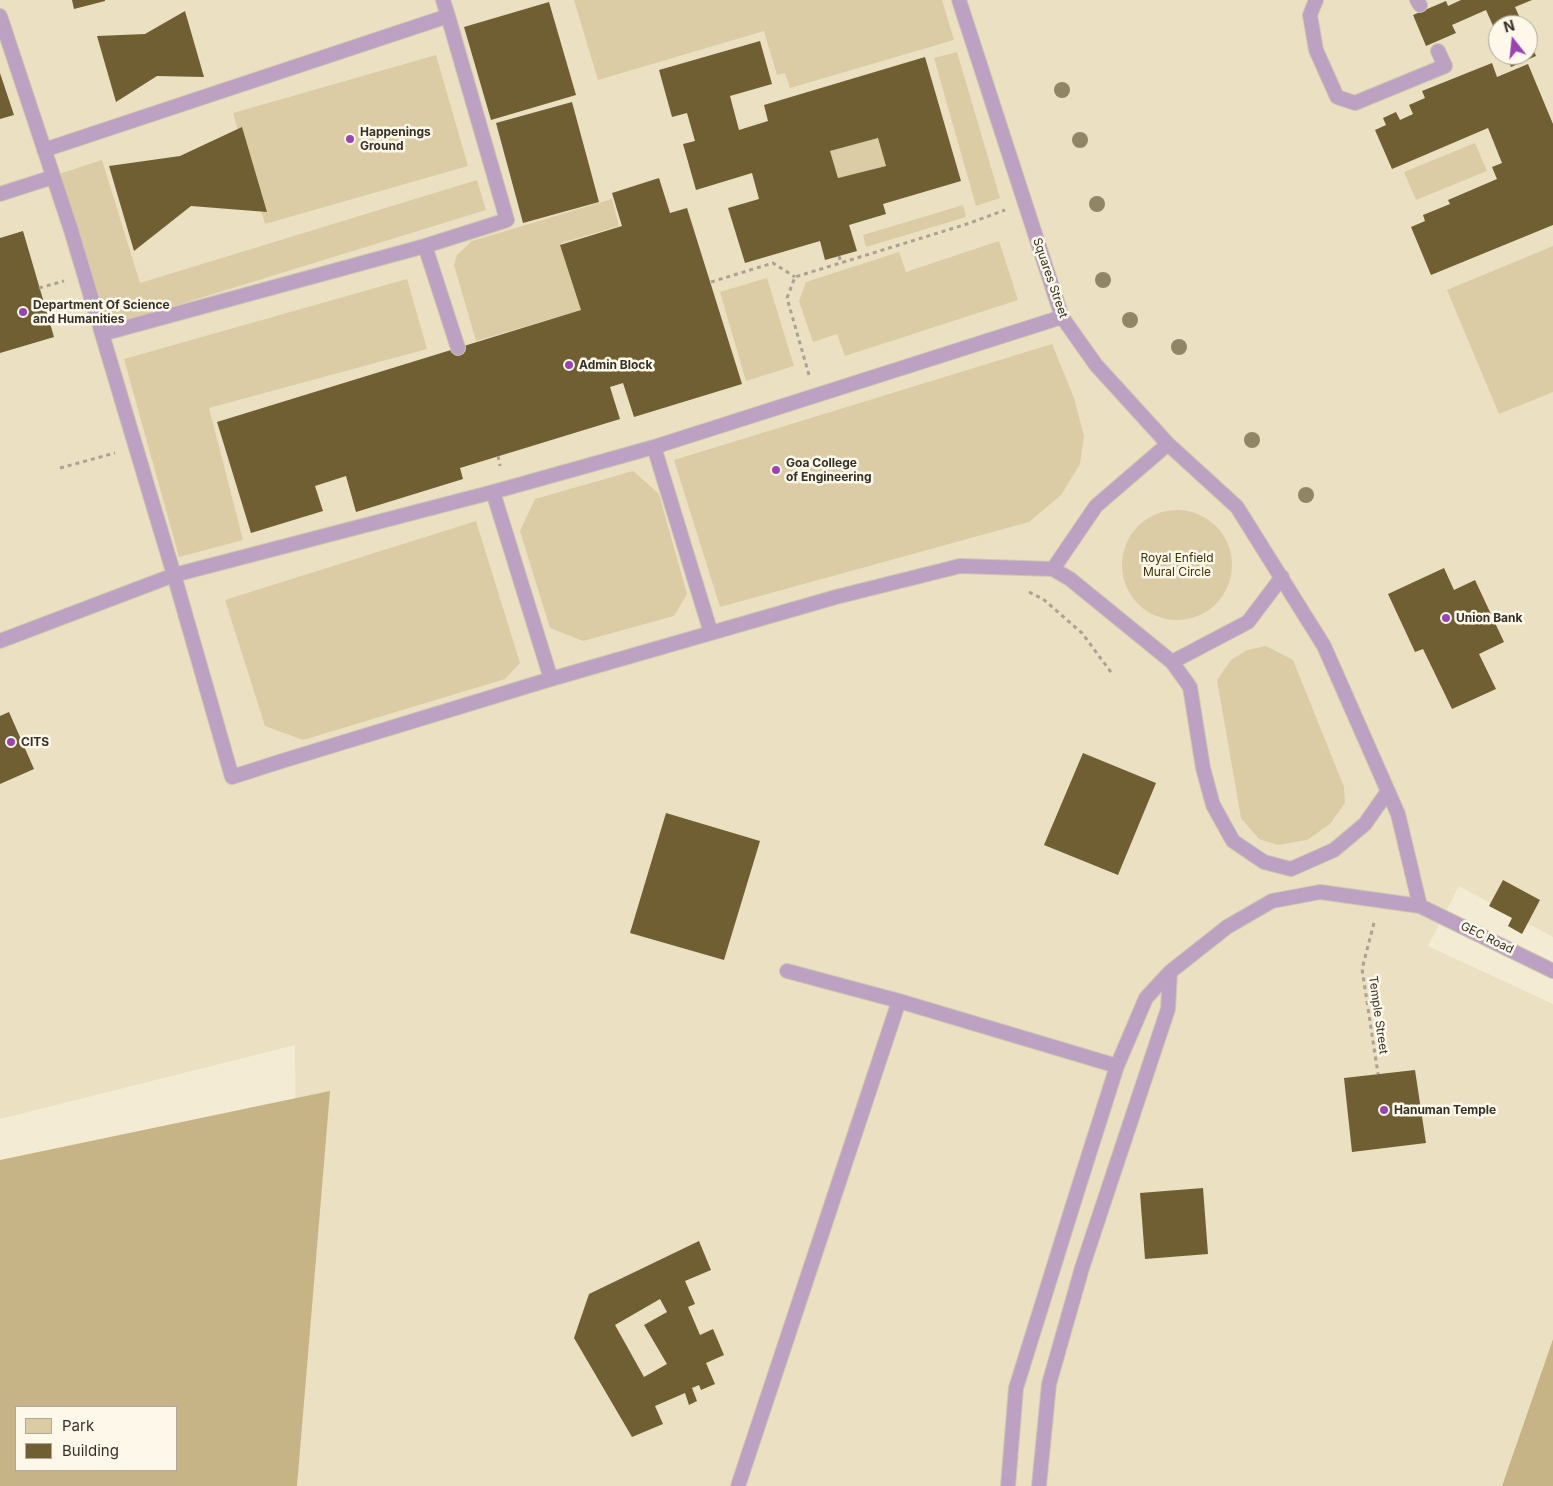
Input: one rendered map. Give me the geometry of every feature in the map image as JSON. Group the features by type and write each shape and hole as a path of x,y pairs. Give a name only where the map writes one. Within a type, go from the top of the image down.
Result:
{"lane":[{"path":"102,334 425,246 506,220 443,0"},
{"name":"Squares Street","path":"959,0 1062,317 1096,365 1168,444 1237,507 1324,646 1398,814 1420,906"},
{"path":"1316,0 1310,15 1316,50 1337,98 1355,103 1445,66 1438,51"},
{"path":"0,16 102,334 232,778 282,760 551,678 836,597 960,566 1053,569 1070,579 1172,662 1190,687 1203,768 1213,805 1233,841 1264,862 1291,869 1334,850 1365,824 1388,791"},
{"path":"44,150 448,16"},
{"path":"0,194 53,177"},
{"path":"425,246 458,348"},
{"path":"0,641 174,575 493,492 654,447 1062,317"},
{"path":"1053,569 1096,506 1168,444"},
{"path":"654,447 711,633"},
{"path":"493,492 551,678"},
{"path":"1172,662 1248,622 1282,577"},
{"name":"GEC Road","path":"1008,1486 1016,1388 1117,1066 1146,998 1170,972 1227,927 1272,901 1320,892 1420,906 1553,971"},
{"path":"787,971 899,1001 1117,1066"},
{"path":"1039,1486 1049,1384 1082,1268 1168,1009 1170,972"},
{"path":"738,1486 899,1001"}],"path":[{"path":"711,282 773,263 795,277 967,224 1025,203"},
{"path":"839,256 841,263"},
{"path":"795,277 787,298 815,395"},
{"path":"60,468 136,448"},
{"path":"1022,589 1043,599 1082,634 1113,675"},
{"name":"Temple Street","path":"1378,1074 1362,969 1380,900"}],"shaded area":[{"name":"Goa College of Engineering","path":"0,0 1553,0 1553,937 1459,886 1428,946 1553,1004 1553,1339 1502,1486 298,1486 295,1045 0,1119"},
{"path":"330,1091 297,1486 0,1486 0,1160"},
{"path":"1553,1339 1553,1486 1502,1486"}],"green space":[{"path":"574,0 942,0 954,40 790,88 785,73 777,75 764,31 598,80"},
{"path":"957,52 1000,198 976,206 934,58"},
{"name":"Happenings Ground","path":"436,55 468,166 265,224 233,113"},
{"path":"878,138 886,166 838,178 830,151"},
{"path":"1475,143 1487,171 1416,200 1404,172"},
{"path":"102,160 140,283 477,180 486,210 106,327 59,174"},
{"path":"612,199 619,226 561,243 581,310 476,341 454,265 457,255 472,241"},
{"path":"963,205 966,217 866,247 863,235"},
{"path":"999,241 1018,300 845,356 837,334 813,342 799,301 806,282 899,252 906,272"},
{"path":"1553,246 1553,392 1499,414 1447,290"},
{"path":"767,278 794,366 746,381 720,292"},
{"path":"407,279 427,349 209,408 243,540 179,557 124,359"},
{"path":"1052,344 1074,398 1084,436 1080,464 1061,495 1029,522 720,607 674,460"},
{"path":"633,471 659,494 687,594 674,616 583,641 550,628 520,531 535,499"},
{"name":"Royal Enfield Mural Circle","path":"1177,510 1198,514 1216,526 1228,544 1232,565 1228,586 1216,604 1198,616 1177,620 1156,616 1138,604 1126,586 1122,565 1126,544 1138,526 1156,514"},
{"path":"476,521 520,663 505,679 303,740 265,726 225,600"},
{"path":"1266,646 1293,660 1344,787 1345,803 1330,824 1307,840 1278,845 1259,839 1241,818 1217,680 1231,660 1247,650"}],"building":[{"path":"72,0 105,0 105,1 74,9"},
{"path":"1461,0 1532,0 1515,7 1519,15 1488,15 1486,10 1452,25 1456,33 1426,46 1413,15 1446,1 1448,6"},
{"path":"549,2 576,95 491,120 464,27"},
{"path":"185,11 204,77 157,76 116,102 97,36 145,34"},
{"path":"760,41 772,84 730,96 739,130 768,121 764,105 925,57 961,181 883,204 886,214 849,225 857,251 825,260 820,241 745,263 728,208 759,199 752,173 696,190 683,144 695,141 687,113 672,117 659,70","holes":["878,138 886,166 838,178 830,151"]},
{"path":"1488,65 1493,65 1497,77 1528,65 1553,124 1553,225 1431,275 1411,227 1425,221 1423,215 1450,204 1448,200 1497,179 1492,167 1502,163 1488,128 1392,169 1375,130 1386,125 1383,118 1396,112 1400,120 1413,114 1409,105 1425,98 1422,91"},
{"path":"0,73 14,115 0,119"},
{"path":"572,102 599,202 523,223 496,123"},
{"path":"242,127 267,212 191,206 134,251 109,166 180,156"},
{"name":"Admin Block","path":"659,178 670,213 687,208 742,384 634,417 623,383 610,387 620,419 460,468 463,479 356,512 346,476 315,486 323,511 251,533 217,422 581,310 560,245 622,226 612,193"},
{"name":"Department Of Science and Humanities","path":"23,231 54,337 0,353 0,238"},
{"name":"Union Bank","path":"1444,568 1454,590 1475,580 1504,642 1479,654 1496,689 1452,709 1423,649 1415,652 1388,594"},
{"name":"CITS","path":"9,712 34,769 0,784 0,716"},
{"path":"1083,753 1156,783 1118,875 1044,845"},
{"path":"666,813 760,841 724,960 630,933"},
{"path":"1503,880 1540,900 1522,934 1508,926 1512,918 1489,906"},
{"name":"Hanuman Temple","path":"1415,1070 1426,1143 1352,1152 1344,1078"},
{"path":"1203,1188 1208,1254 1145,1259 1140,1193"},
{"path":"699,1241 711,1270 685,1281 695,1304 688,1307 700,1335 713,1329 724,1355 706,1363 715,1384 701,1390 699,1385 692,1388 697,1401 689,1405 685,1393 655,1406 663,1424 632,1437 574,1338 589,1294","holes":["660,1299 667,1312 644,1325 667,1364 644,1377 615,1325"]}],"place":[{"name":"Happenings Ground","path":"350,139"},
{"name":"Department Of Science and Humanities","path":"23,312"},
{"name":"Admin Block","path":"569,365"},
{"name":"Goa College of Engineering","path":"776,470"},
{"name":"Union Bank","path":"1446,618"},
{"name":"CITS","path":"11,742"},
{"name":"Hanuman Temple","path":"1384,1110"}]}
